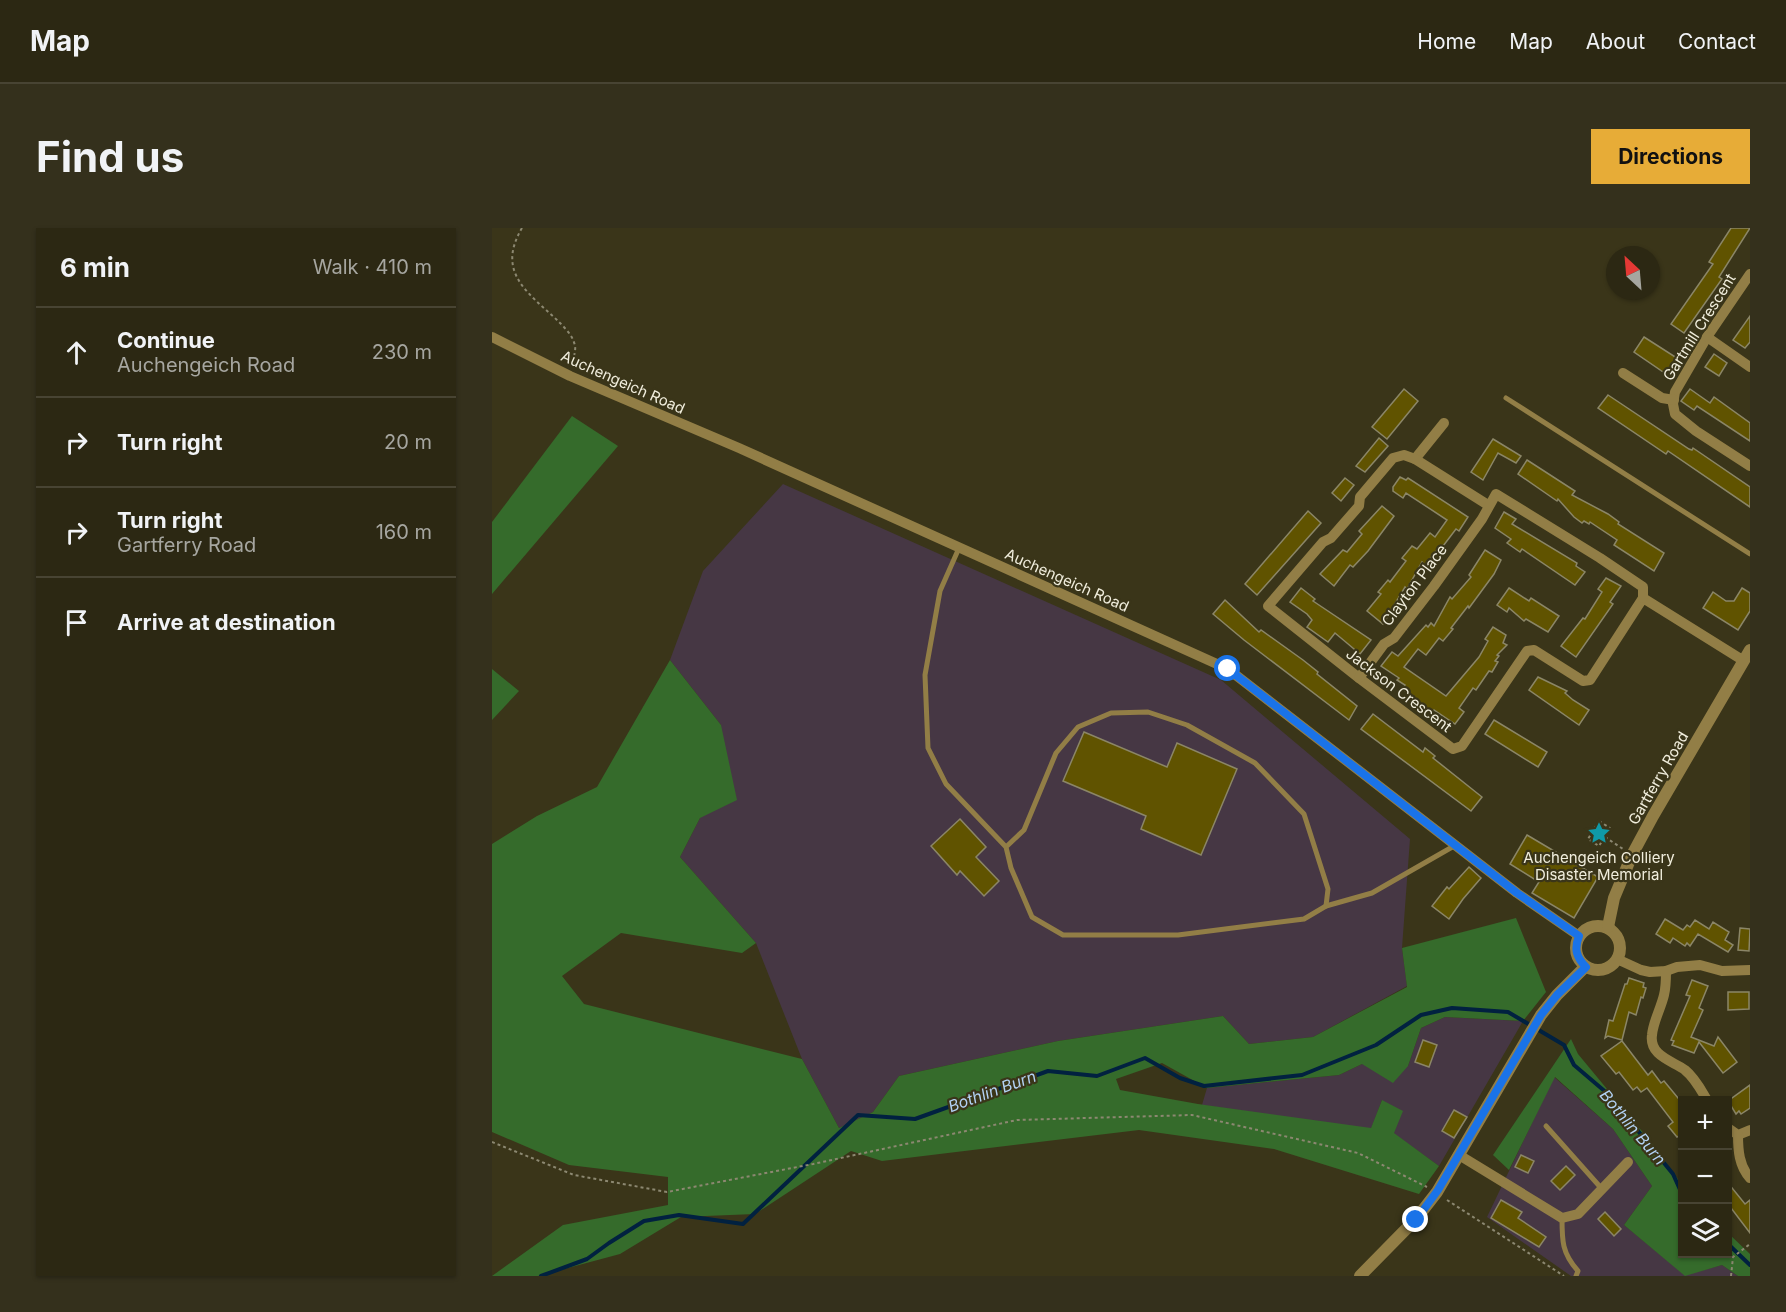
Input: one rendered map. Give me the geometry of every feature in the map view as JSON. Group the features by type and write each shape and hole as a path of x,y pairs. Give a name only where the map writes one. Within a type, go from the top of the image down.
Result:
{"street":[{"name":"Gartmill Crescent","path":"1750,274 1707,337 1675,392 1673,404 1675,414 1696,431 1750,465"},
{"name":"Auchengeich Road","path":"492,337 570,376 739,448 1228,669 1517,893 1579,936"},
{"path":"1707,337 1750,367"},
{"path":"1623,373 1662,398 1674,400"},
{"path":"1444,423 1415,459 1488,505 1496,494 1642,586 1643,598 1747,655"},
{"name":"Jackson Crescent","path":"1415,459 1404,455 1393,458 1360,497 1359,506 1331,538 1323,542 1268,606 1453,749 1462,746 1527,651 1534,650 1583,681 1590,680 1643,598"},
{"name":"Clayton Place","path":"1359,678 1384,644 1394,638 1434,586 1482,519 1488,505"},
{"name":"Gartferry Road","path":"1608,927 1614,897 1632,855 1747,655"},
{"path":"1600,925 1608,927 1619,941 1620,953 1617,959 1611,966 1602,969 1586,967 1576,953 1579,936 1591,927 1600,925"},
{"path":"1617,959 1650,972 1700,964 1722,971 1750,970"},
{"path":"1360,1276 1416,1220 1437,1192 1541,1015 1557,995 1586,967"},
{"path":"1666,971 1665,992 1651,1037 1653,1045 1656,1052 1684,1069 1692,1077 1704,1096"},
{"path":"1738,1135 1750,1130"},
{"path":"1732,1131 1738,1135"},
{"path":"1738,1135 1738,1150 1742,1166 1750,1178"},
{"path":"1459,1155 1562,1218 1578,1214 1628,1162"}],"lane":[{"path":"1506,398 1750,554"},
{"path":"959,548 940,591 924,675 928,748 945,784 1006,847 1011,868 1032,917 1063,935 1178,935 1304,919 1326,906 1372,893 1455,845"},
{"path":"1006,847 1024,830 1056,753 1078,727 1111,714 1148,712 1187,725 1255,763 1304,814 1328,889 1326,906"},
{"path":"1546,1126 1602,1189"},
{"path":"1562,1218 1562,1241 1567,1258 1578,1271 1576,1276"}],"path":[{"path":"522,228 514,241 512,268 522,288 568,330 575,347 570,376"},
{"path":"1599,821 1610,828 1605,837 1599,846 1588,839 1599,821"},
{"path":"1605,837 1632,855"},
{"path":"492,1142 574,1176 667,1192 813,1164 1017,1120 1192,1115 1358,1153 1437,1192 1564,1276"},
{"path":"1731,1276 1733,1257 1750,1244"}],"shaded area":[{"path":"783,484 1221,680 1410,839 1402,948 1407,986 1313,1037 1249,1044 1223,1016 1058,1041 899,1076 873,1112 839,1128 802,1059 756,943 680,857 700,818 721,725 670,660 703,571"},
{"path":"1445,1017 1523,1021 1439,1166 1393,1133 1382,1100 1371,1129 1202,1105 1207,1088 1339,1075 1362,1064 1408,1066 1421,1028"},
{"path":"1554,1077 1613,1129 1652,1186 1624,1225 1685,1275 1722,1265 1738,1276 1571,1276 1487,1217"}],"green space":[{"path":"572,416 618,446 492,594 492,522"},
{"path":"670,660 721,725 737,800 700,818 680,857 756,943 742,953 621,933 562,976 584,1004 802,1059 839,1128 873,1112 899,1076 1058,1041 1223,1016 1249,1044 1313,1037 1407,987 1402,948 1516,918 1546,992 1523,1021 1445,1017 1421,1028 1408,1066 1393,1083 1362,1064 1339,1075 1207,1088 1162,1063 1116,1079 1120,1090 1198,1104 1371,1128 1382,1100 1403,1111 1394,1133 1439,1166 1419,1194 1274,1149 1139,1130 882,1161 851,1151 755,1214 681,1217 620,1254 538,1276 492,1276 563,1225 668,1205 668,1177 569,1165 492,1132 492,844 537,816 597,787"},
{"path":"492,669 519,691 492,720"},
{"path":"1571,1039 1578,1054 1655,1147 1678,1179 1678,1258 1732,1258 1732,1237 1750,1254 1750,1276 1738,1276 1722,1265 1685,1276 1624,1225 1652,1186 1613,1129 1555,1077 1509,1170 1493,1155"}],"building":[{"path":"1731,228 1750,228 1719,277 1722,279 1684,333 1671,324 1713,264 1709,262"},
{"path":"1750,316 1750,342 1745,348 1733,340"},
{"path":"1644,337 1680,360 1669,376 1634,352"},
{"path":"1714,354 1727,363 1719,376 1705,367"},
{"path":"1404,389 1418,401 1387,439 1372,427"},
{"path":"1690,389 1710,403 1714,397 1750,423 1750,441 1697,406 1694,410 1681,401"},
{"path":"1608,395 1750,487 1750,507 1668,451 1666,454 1598,408"},
{"path":"1379,438 1388,446 1365,472 1356,466"},
{"path":"1493,439 1521,456 1516,463 1498,453 1483,480 1471,472"},
{"path":"1527,460 1575,491 1572,495 1608,514 1619,522 1618,524 1664,553 1654,571 1614,545 1617,540 1590,522 1589,524 1584,521 1582,523 1558,499 1557,501 1518,474"},
{"path":"1400,477 1406,480 1408,478 1468,517 1459,531 1456,529 1425,565 1422,562 1383,624 1367,611 1381,594 1378,592 1388,580 1390,582 1406,561 1402,558 1412,546 1417,549 1430,533 1435,537 1447,520 1406,493 1403,498 1393,491"},
{"path":"1345,478 1354,485 1341,501 1332,493"},
{"path":"1382,506 1394,516 1368,551 1353,567 1350,565 1334,586 1320,574 1343,550 1347,552 1362,534 1359,531"},
{"path":"1308,511 1321,523 1257,595 1245,584"},
{"path":"1504,512 1516,519 1512,524 1577,563 1576,566 1585,572 1575,585 1522,549 1520,552 1507,543 1511,539 1495,528"},
{"path":"1485,550 1501,560 1494,574 1443,641 1439,638 1426,655 1418,649 1404,667 1446,696 1479,657 1488,641 1485,639 1493,627 1506,635 1503,643 1507,645 1497,655 1499,656 1495,661 1498,662 1476,690 1473,688 1459,708 1464,712 1455,724 1434,710 1432,713 1414,700 1403,689 1405,685 1397,680 1399,678 1381,666 1392,652 1398,656 1426,625 1428,627 1431,623 1434,626 1450,597 1452,599 1471,577 1469,575"},
{"path":"1606,578 1621,586 1610,602 1613,604 1576,657 1561,646 1583,618 1585,619 1602,592 1598,589"},
{"path":"1301,588 1315,599 1313,601 1371,640 1360,654 1335,633 1328,642 1307,627 1312,620 1290,602"},
{"path":"1509,588 1529,601 1531,598 1559,616 1548,632 1526,619 1524,621 1509,608 1507,612 1497,605"},
{"path":"1742,588 1750,593 1750,611 1738,630 1703,608 1713,592 1726,601 1734,601"},
{"path":"1225,600 1259,632 1261,630 1303,660 1357,706 1349,720 1213,614"},
{"path":"1538,677 1567,691 1565,693 1573,700 1589,710 1579,725 1529,690"},
{"path":"1373,714 1423,752 1425,748 1435,756 1433,758 1482,797 1471,811 1361,729"},
{"path":"1494,720 1547,752 1538,767 1485,734"},
{"path":"1084,732 1167,767 1177,743 1237,769 1201,855 1141,829 1146,816 1063,781"},
{"path":"960,819 986,847 976,857 999,881 984,896 960,871 957,875 931,846"},
{"path":"1527,835 1598,877 1574,918 1532,893 1539,882 1510,864"},
{"path":"1469,867 1481,878 1449,919 1432,906 1447,887 1449,889"},
{"path":"1665,919 1683,930 1687,925 1690,927 1695,920 1709,929 1713,922 1729,932 1725,940 1733,945 1728,952 1698,934 1690,946 1687,943 1685,946 1673,938 1670,943 1656,934"},
{"path":"1740,928 1750,929 1749,951 1738,950"},
{"path":"1629,978 1644,983 1643,987 1646,988 1643,998 1641,997 1636,1015 1629,1012 1622,1040 1608,1036 1605,1038 1609,1020 1613,1021"},
{"path":"1692,980 1708,986 1699,1008 1703,1010 1691,1037 1714,1046 1718,1037 1737,1062 1723,1073 1699,1042 1694,1053 1672,1045 1674,1041 1671,1040 1690,996 1686,995"},
{"path":"1728,992 1749,992 1749,1009 1728,1010"},
{"path":"1423,1040 1437,1045 1429,1067 1415,1062"},
{"path":"1622,1041 1648,1075 1652,1071 1661,1083 1664,1081 1678,1098 1678,1136 1668,1126 1673,1122 1647,1088 1641,1092 1637,1087 1633,1090 1619,1072 1616,1074 1601,1056"},
{"path":"1750,1085 1750,1108 1741,1114 1739,1111 1736,1114 1732,1108 1732,1098"},
{"path":"1454,1110 1467,1117 1454,1138 1442,1131"},
{"path":"1521,1155 1534,1161 1528,1173 1515,1167"},
{"path":"1566,1166 1575,1175 1560,1190 1551,1181"},
{"path":"1732,1188 1745,1204 1750,1200 1750,1233 1732,1209"},
{"path":"1501,1200 1522,1212 1518,1218 1546,1237 1539,1247 1491,1218"},
{"path":"1605,1212 1621,1229 1614,1236 1598,1219"}],"waterway":[{"name":"Bothlin Burn","path":"541,1276 587,1259 644,1221 679,1215 743,1224 858,1115 915,1119 1048,1071 1097,1076 1145,1058 1180,1078 1204,1086 1302,1075 1376,1045 1421,1015 1452,1008 1508,1012 1564,1045 1574,1065 1608,1094 1673,1174 1678,1185"},
{"name":"Bothlin Burn","path":"1732,1248 1750,1265"}],"place":[{"name":"Auchengeich Colliery Disaster Memorial","path":"1599,833"}],"route":[{"path":"1228,669 1517,893 1579,936 1576,953 1586,967 1557,995 1541,1015 1438,1190 1416,1220"}]}
